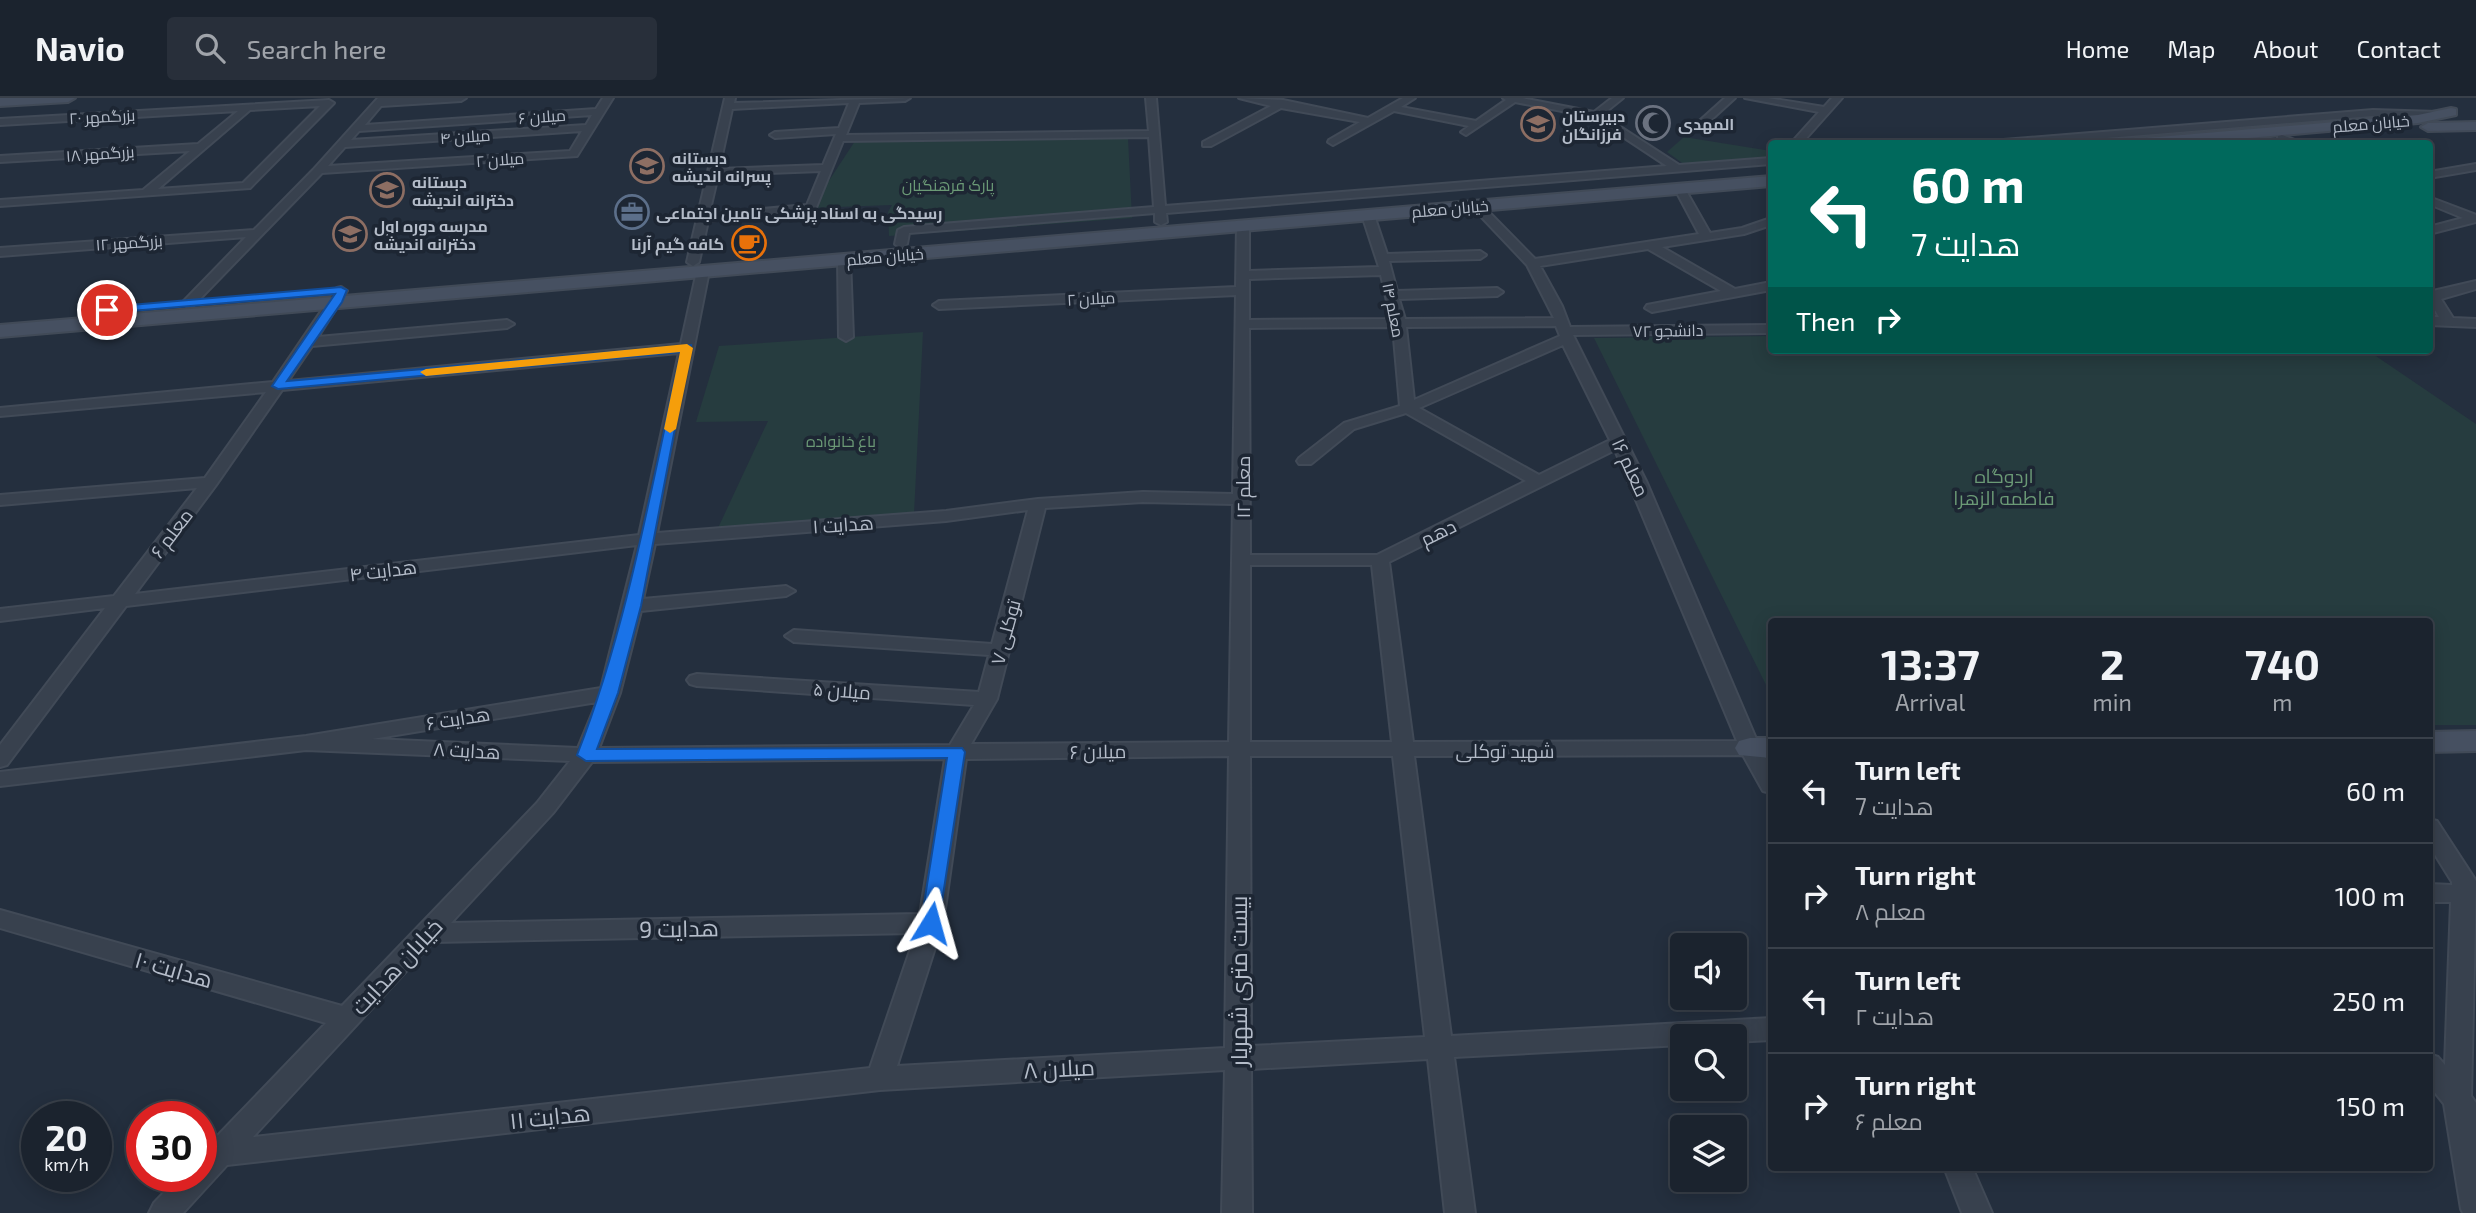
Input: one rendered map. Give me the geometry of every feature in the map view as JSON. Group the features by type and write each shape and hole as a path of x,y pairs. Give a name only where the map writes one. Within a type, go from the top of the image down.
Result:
{"main road":[{"path":"0,102 68,98"},
{"path":"2447,106 2460,119 2476,125"},
{"name":"خیابان معلم","path":"2169,140 2366,123 2447,106"},
{"path":"2366,123 2382,130"},
{"name":"خیابان معلم","path":"2297,140 2382,130 2476,125"},
{"name":"خیابان معلم","path":"698,267 902,237 1768,173"},
{"name":"خیابان معلم","path":"0,331 339,296 698,267 844,260 1768,181"},
{"name":"خیابان معلم","path":"0,319 188,303 339,296"},
{"path":"2433,742 2476,741"}],"street":[{"path":"188,303 319,170 381,101 461,98"},
{"name":"میلان ۲","path":"319,170 573,154 608,98"},
{"path":"704,218 811,208 856,98"},
{"path":"729,102 905,98"},
{"path":"1151,98 1160,217 1768,161"},
{"path":"1244,98 1368,121"},
{"path":"1207,144 1292,98"},
{"path":"1333,142 1410,98"},
{"path":"1596,115 1618,98"},
{"path":"1698,127 1730,98"},
{"path":"1750,98 1826,110"},
{"path":"1799,140 1837,98"},
{"path":"1464,134 1511,99 1596,115 1678,169"},
{"name":"خیابان هدایت","path":"217,1156 545,808 586,755 610,693 633,606 687,348 704,218 729,102"},
{"name":"بزرگمهر ۲۰","path":"0,122 329,103 247,186 146,193"},
{"path":"2036,140 2447,106"},
{"path":"0,203 146,193 247,108"},
{"path":"1393,108 1476,124"},
{"name":"میلان ۶","path":"356,128 601,112"},
{"name":"میلان ۴","path":"342,144 588,128"},
{"path":"775,135 1154,134"},
{"path":"2104,134 2115,140"},
{"name":"بزرگمهر ۱۸","path":"0,159 200,147"},
{"path":"2433,174 2476,167"},
{"path":"713,172 827,168"},
{"path":"2460,169 2476,174"},
{"path":"1680,189 1707,238"},
{"path":"2433,202 2476,219"},
{"name":"معلم ۱۶","path":"1477,206 1532,263 1556,306 1564,330 1761,748 1768,775"},
{"name":"معلم ۱۴","path":"1368,215 1399,323 1408,408"},
{"path":"2433,230 2476,219"},
{"path":"1532,263 1707,238 1744,231 1768,222"},
{"name":"معلم ۱۲","path":"1240,749 1243,226"},
{"name":"بزرگمهر ۱۲","path":"0,251 258,233"},
{"path":"1653,247 1733,293"},
{"name":"میلان ۲","path":"939,305 1243,283 1384,264 1480,255"},
{"path":"844,260 846,337"},
{"path":"2448,321 2435,299 2438,294 2476,285"},
{"path":"1652,308 1768,287"},
{"path":"1392,295 1497,292"},
{"name":"معلم ۶","path":"0,760 210,482 339,296"},
{"path":"2433,321 2476,323"},
{"name":"دانشجو ۷۲","path":"1242,324 1399,323 1564,330 1768,329"},
{"path":"308,342 508,324"},
{"path":"1305,461 1349,426 1408,408 1564,330"},
{"path":"0,412 687,348"},
{"path":"1408,408 1539,482"},
{"name":"دهم","path":"1241,560 1380,560 1619,442"},
{"path":"0,500 210,482"},
{"name":"هدایت ۱","path":"647,539 946,516 1038,504 1143,497 1242,499"},
{"name":"توکلی ۷","path":"956,752 987,699 1038,504"},
{"name":"هدایت ۴","path":"0,615 647,539"},
{"path":"1380,560 1460,1213"},
{"path":"633,606 786,591"},
{"path":"794,636 1000,650"},
{"name":"میلان ۵","path":"697,680 987,699"},
{"name":"هدایت ۶","path":"306,743 610,693"},
{"path":"0,779 306,743"},
{"name":"هدایت ۸","path":"306,743 586,755 956,752"},
{"name":"شهید توکلی","path":"1240,749 1403,751 1761,748"},
{"name":"میلان ۶","path":"956,752 1240,749"},
{"name":"بیست متری شهریار","path":"1237,1213 1240,749"},
{"path":"880,1078 931,923 956,752"},
{"path":"2433,833 2464,881 2466,894 2457,1098 2476,1209"},
{"path":"2433,893 2466,894"},
{"name":"هدایت ۱۰","path":"0,919 347,1018"},
{"name":"هدایت 9","path":"428,933 931,923"},
{"name":"میلان ۸","path":"880,1078 1768,1029"},
{"path":"2433,1070 2476,1123"},
{"name":"هدایت ۱۱","path":"220,1153 880,1078"},
{"path":"1960,1171 1977,1213"},
{"name":"خیابان هدایت","path":"164,1213 184,1192"}],"green space":[{"name":"پارک فرهنگیان","path":"1068,134 1128,138 1132,218 889,236 888,212 892,205 811,208 857,138"},
{"path":"1684,137 1768,151 1768,158 1685,165 1667,152"},
{"name":"باغ خانواده","path":"923,332 914,514 718,528 768,421 696,422 719,346"},
{"name":"اردوگاه فاطمه الزهرا","path":"1768,336 1768,354 2373,354 2476,424 2476,725 2433,725 2433,618 1768,618 1768,689 1594,338"}],"slow traffic":[{"path":"426,372 687,348 670,429"}],"place":[{"name":"المهدی","path":"1653,123"},
{"name":"دبیرستان فرزانگان","path":"1538,124"},
{"name":"دبستانه پسرانه اندیشه","path":"647,166"},
{"name":"دبستانه دخترانه اندیشه","path":"387,190"},
{"name":"رسیدگی به اسناد پزشکی تامین اجتماعی","path":"632,212"},
{"name":"مدرسه دوره اول دخترانه اندیشه","path":"350,234"},
{"name":"کافه گیم آرنا","path":"749,243"}],"route":[{"path":"107,310 341,290 336,302 278,386 687,348 633,606 610,693 586,755 956,752 931,923"}]}
